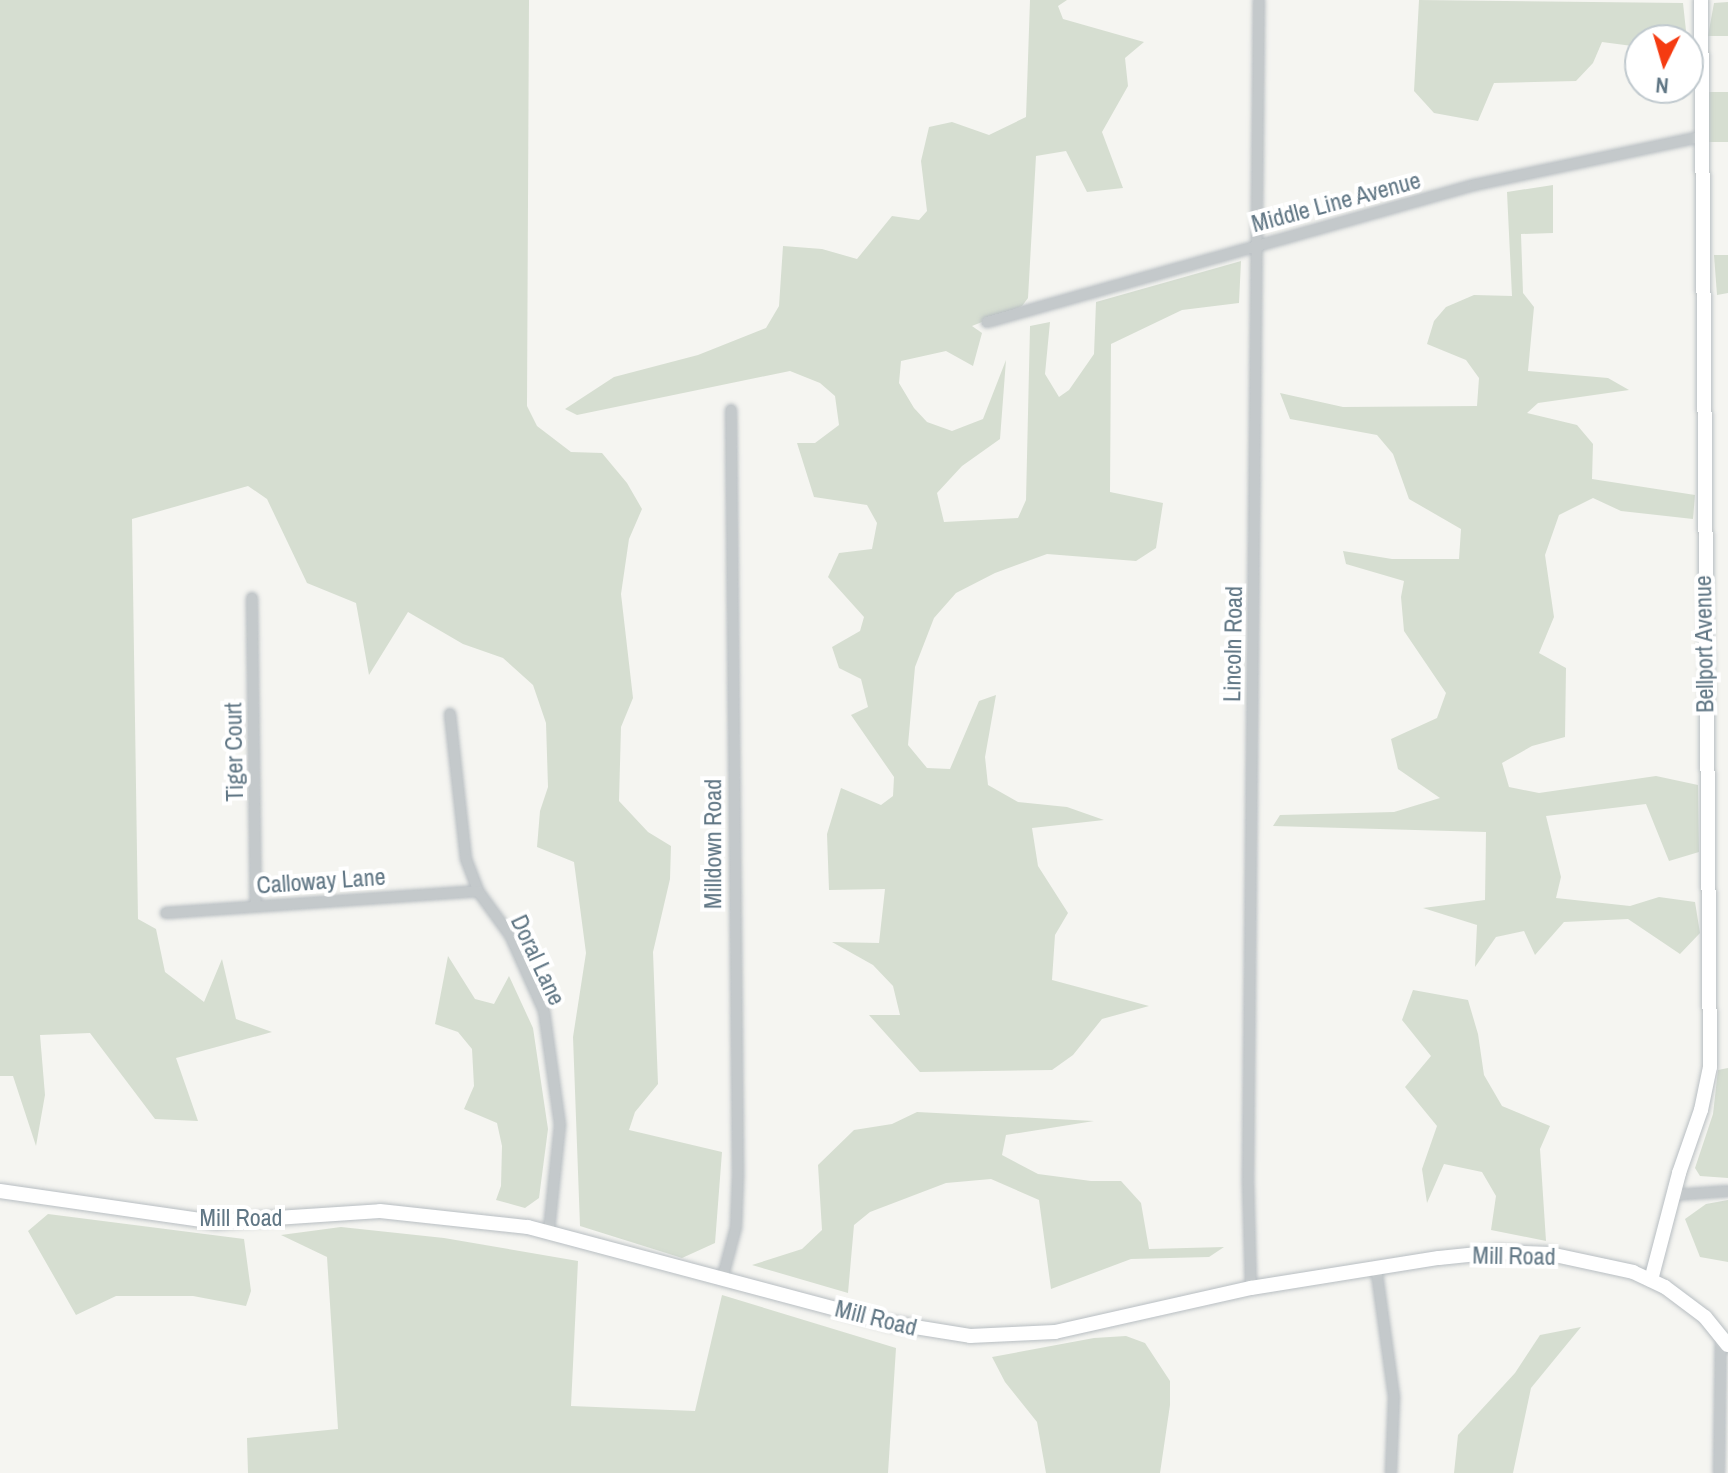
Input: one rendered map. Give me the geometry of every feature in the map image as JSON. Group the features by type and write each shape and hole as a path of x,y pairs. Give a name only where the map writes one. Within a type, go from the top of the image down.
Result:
{"main road":[{"name":"Bellport Avenue","path":"1651,1280 1701,1110 1710,1051 1699,137 1701,0"},
{"name":"Mill Road","path":"0,1191 216,1222 380,1211 450,1216 549,1230 890,1323 970,1336 1024,1335 1068,1329 1251,1288 1376,1267 1517,1252 1569,1257 1651,1280 1692,1305 1725,1341"}],"street":[{"name":"Lincoln Road","path":"1251,1288 1248,1165 1259,0"},
{"name":"Middle Line Avenue","path":"987,322 1474,185 1699,137"},
{"name":"Milldown Road","path":"723,1276 736,1227 738,1174 731,410"},
{"name":"Tiger Court","path":"252,598 256,905"},
{"name":"Doral Lane","path":"450,714 466,859 478,891 510,935 544,1011 560,1125 549,1230"},
{"name":"Calloway Lane","path":"166,913 478,891"},
{"path":"1674,1195 1728,1191"},
{"path":"1376,1267 1394,1397 1391,1473"},
{"path":"1719,1473 1725,1341"}],"shaded area":[{"path":"0,0 529,0 527,406 537,426 571,452 602,453 627,483 642,509 629,539 621,594 633,698 621,727 619,801 648,832 671,846 670,879 653,952 658,1084 635,1112 629,1130 722,1152 715,1243 682,1258 580,1226 573,1037 586,953 574,862 537,847 540,811 548,787 546,723 533,685 503,658 463,644 408,612 369,675 356,603 307,583 267,499 248,486 132,519 138,919 156,929 165,972 204,1002 222,959 236,1019 272,1032 176,1058 198,1121 155,1119 90,1033 40,1035 45,1095 36,1146 13,1076 0,1076"},
{"path":"1030,0 1067,0 1058,6 1063,19 1144,42 1125,58 1128,86 1102,132 1123,188 1087,192 1066,151 1036,156 1028,298 1022,306 972,326 982,333 973,366 946,351 901,361 899,383 914,408 927,422 952,431 983,419 1006,360 1000,439 962,466 937,493 944,522 1018,518 1026,500 1030,326 1050,322 1045,374 1059,397 1069,390 1094,354 1096,302 1241,261 1239,303 1182,310 1111,344 1110,492 1163,503 1156,548 1136,561 1047,554 995,573 956,593 934,618 915,667 908,745 927,768 950,769 979,701 996,695 985,757 988,785 1018,802 1067,807 1104,820 1032,828 1038,866 1068,913 1055,935 1052,980 1149,1006 1102,1019 1073,1055 1052,1070 920,1072 869,1015 900,1015 893,986 873,965 832,942 879,943 885,889 829,890 827,834 841,788 881,805 893,796 894,777 851,715 868,707 861,679 839,668 832,647 860,631 864,617 828,577 839,553 872,549 877,523 867,505 814,497 797,443 815,443 839,425 835,396 820,383 790,371 577,415 565,409 614,377 698,355 766,328 779,306 783,246 822,249 857,259 892,216 919,220 927,211 921,161 929,127 952,122 989,135 1026,117"},
{"path":"1419,0 1683,3 1685,24 1624,24 1624,45 1602,42 1593,63 1576,81 1494,83 1478,121 1434,113 1414,91"},
{"path":"1728,2 1728,36 1708,36 1714,3"},
{"path":"1709,92 1728,92 1728,142 1709,142"},
{"path":"1553,185 1553,233 1521,234 1523,293 1534,307 1528,371 1608,378 1629,390 1538,403 1527,413 1577,425 1593,444 1592,479 1695,495 1693,519 1621,511 1593,498 1559,515 1545,555 1554,617 1539,653 1566,668 1565,737 1532,746 1502,763 1509,787 1539,793 1656,776 1698,785 1699,852 1669,861 1646,804 1546,816 1561,877 1556,898 1630,906 1659,897 1695,902 1700,933 1680,954 1628,919 1564,922 1535,955 1524,931 1496,937 1475,967 1477,925 1423,908 1485,900 1486,832 1273,826 1280,815 1394,812 1440,798 1398,769 1391,739 1437,718 1446,693 1404,631 1401,597 1404,581 1346,564 1343,551 1392,559 1459,559 1461,529 1409,499 1393,454 1377,435 1290,419 1280,393 1343,407 1477,406 1479,378 1466,360 1427,344 1434,321 1446,307 1474,295 1512,296 1507,192"},
{"path":"1714,255 1728,255 1728,293 1717,295"},
{"path":"448,956 475,999 494,1004 509,976 533,1028 548,1129 539,1198 525,1208 496,1200 501,1186 502,1146 497,1123 464,1109 474,1086 472,1049 458,1032 435,1024"},
{"path":"1413,990 1468,1000 1478,1034 1484,1075 1502,1106 1550,1126 1540,1149 1546,1241 1491,1230 1496,1196 1482,1172 1444,1164 1427,1203 1422,1169 1437,1126 1405,1087 1431,1056 1402,1020"},
{"path":"1728,1068 1728,1178 1700,1176 1695,1168 1713,1114 1718,1070"},
{"path":"917,1112 1094,1121 1006,1135 1002,1155 1038,1174 1091,1181 1121,1181 1141,1203 1149,1249 1224,1247 1209,1257 1131,1259 1051,1289 1039,1200 991,1179 946,1183 870,1212 854,1225 848,1293 752,1265 802,1249 822,1230 818,1165 854,1130 892,1124"},
{"path":"1728,1200 1728,1262 1700,1257 1685,1219 1706,1204"},
{"path":"48,1214 244,1239 251,1291 246,1306 193,1296 116,1296 76,1315 28,1231"},
{"path":"341,1227 444,1238 578,1261 571,1406 695,1411 722,1295 896,1348 888,1473 248,1473 247,1438 338,1429 327,1257 281,1235"},
{"path":"1581,1327 1531,1388 1513,1473 1454,1473 1458,1435 1515,1373 1540,1335"},
{"path":"1126,1336 1145,1343 1170,1381 1170,1405 1160,1473 1046,1473 1037,1422 1005,1382 992,1357 1094,1338"}]}
